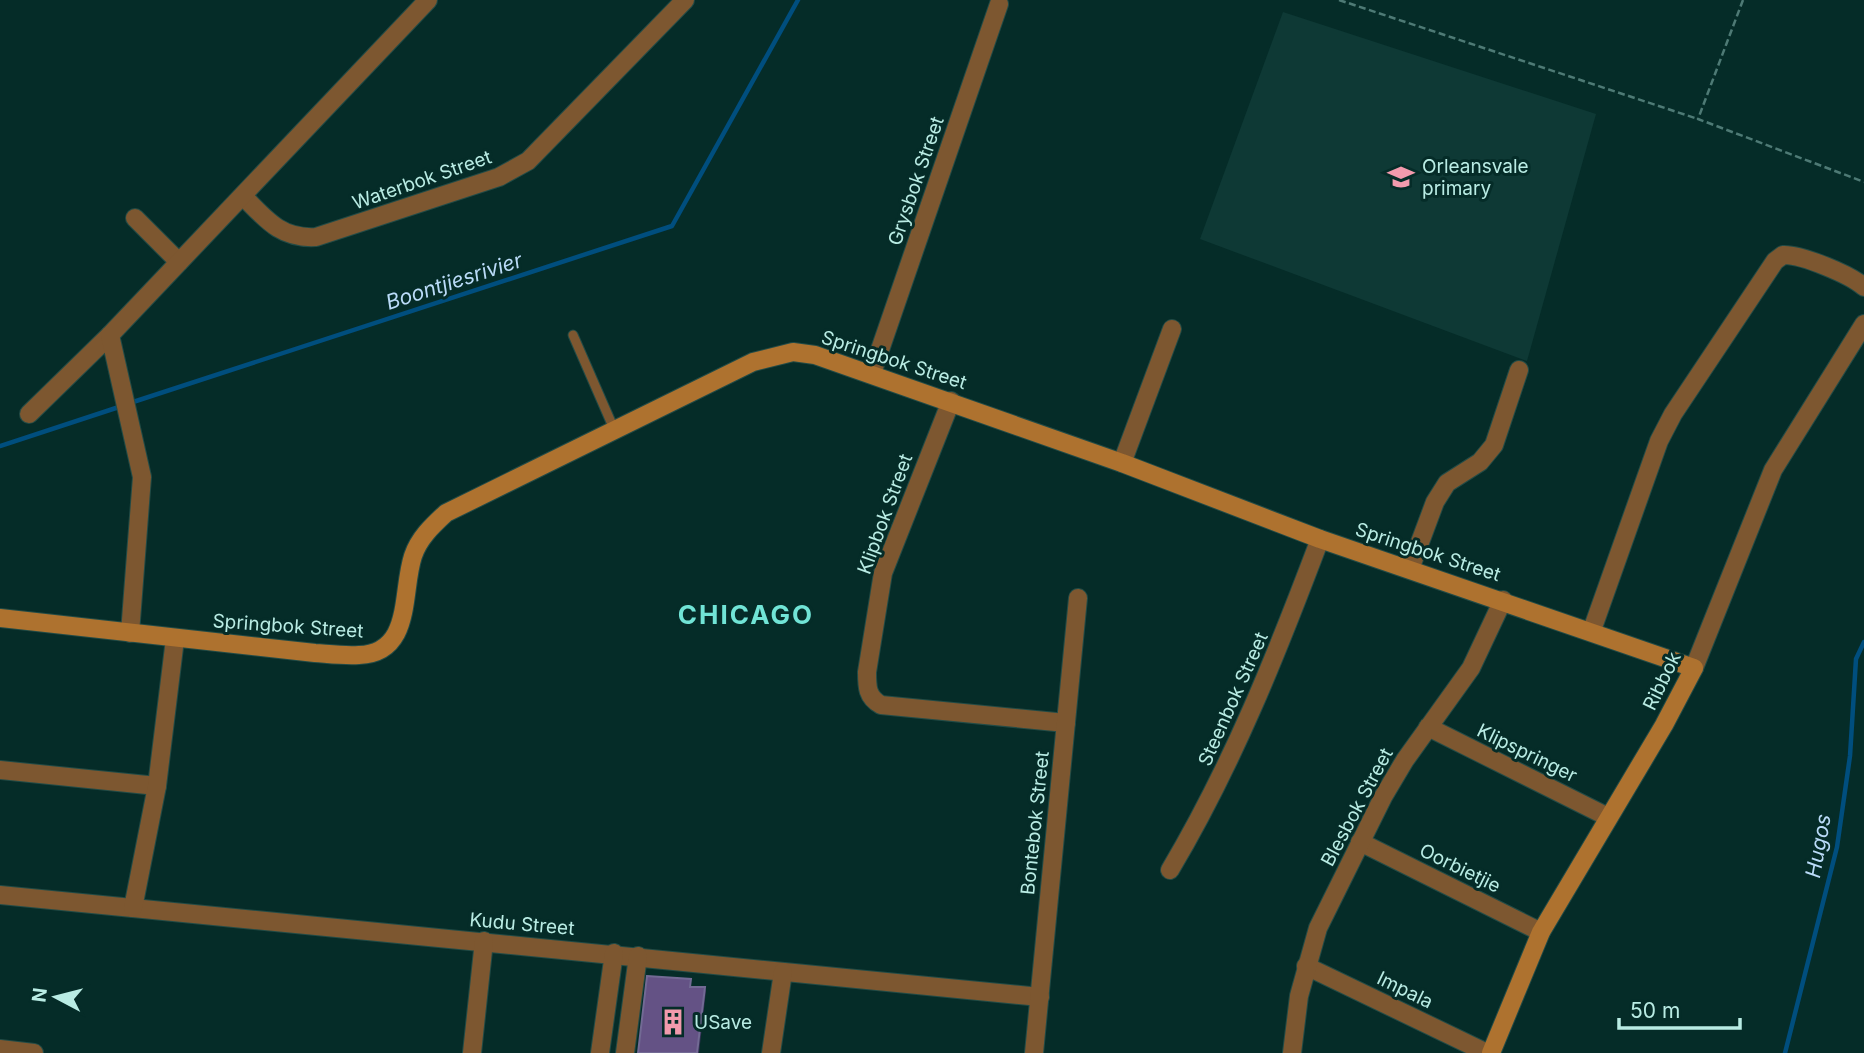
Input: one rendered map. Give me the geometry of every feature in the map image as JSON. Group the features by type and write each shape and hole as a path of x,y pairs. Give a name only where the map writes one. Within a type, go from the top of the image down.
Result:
{"street":[{"path":"29,414 244,197 428,0"},
{"name":"Waterbok Street","path":"244,197 284,234 307,237 499,177 528,161 685,0"},
{"name":"Grysbok Street","path":"872,373 999,4"},
{"path":"135,218 179,262"},
{"path":"1592,630 1659,441 1673,414 1776,261 1783,255 1798,257 1852,278 1864,287"},
{"name":"Ribbok","path":"1489,1053 1541,932 1664,725 1694,668 1773,470 1864,324"},
{"path":"1122,463 1172,329"},
{"path":"110,335 142,477 130,633"},
{"name":"Springbok Street","path":"0,618 175,639 360,656 379,650 392,641 403,619 413,555 426,532 446,513 614,429 774,355 793,352 815,355 872,373 1320,538 1592,630 1694,668"},
{"path":"1410,569 1435,502 1447,484 1480,461 1494,445 1519,370"},
{"name":"Klipbok Street","path":"951,401 883,573 867,688 872,700 881,705 1066,723"},
{"name":"Steenbok Street","path":"1170,870 1208,806 1257,702 1320,538"},
{"name":"Bontebok Street","path":"1034,1053 1078,598"},
{"name":"Blesbok Street","path":"1292,1053 1306,965 1318,928 1382,797 1471,668 1503,600"},
{"path":"133,908 157,786 175,639"},
{"name":"Klipspringer","path":"1428,727 1608,817"},
{"path":"0,770 157,786"},
{"name":"Oorbietjie","path":"1360,842 1541,932"},
{"name":"Kudu Street","path":"0,895 614,953 1040,997"},
{"path":"472,1053 484,941"},
{"path":"600,1053 614,953"},
{"path":"625,1053 638,956"},
{"name":"Impala","path":"1306,965 1489,1053"},
{"path":"772,1053 783,972"},
{"path":"0,1049 34,1053"}],"lane":[{"path":"573,335 614,429"}],"path":[{"path":"1339,0 1698,119 1864,182"},
{"path":"1698,119 1743,0"}],"shaded area":[{"name":"Orleansvale primary","path":"1283,12 1596,114 1527,361 1200,239"}],"building":[{"name":"USave","path":"647,976 691,979 690,987 705,987 697,1053 638,1053"}],"waterway":[{"name":"Boontjiesrivier","path":"130,403 672,226 798,0"},
{"name":"Boontjiesrivier","path":"0,446 122,406"},
{"name":"Hugos","path":"1785,1053 1837,847 1850,756 1856,659 1864,642"}],"place":[{"name":"Orleansvale primary","path":"1401,177"},
{"name":"USave","path":"673,1022"}],"district":[{"name":"CHICAGO","path":"746,614"}]}
